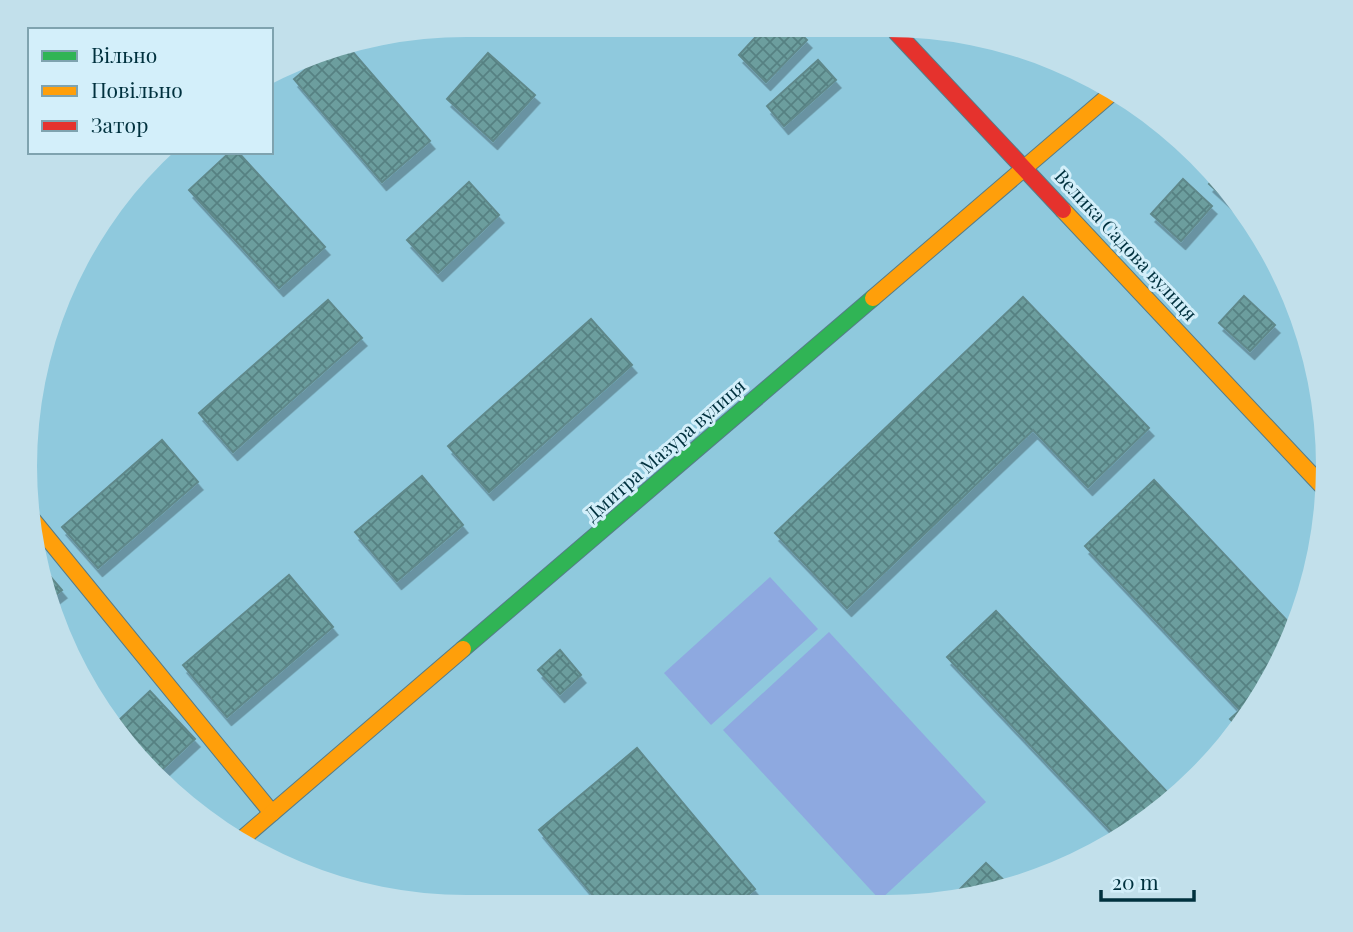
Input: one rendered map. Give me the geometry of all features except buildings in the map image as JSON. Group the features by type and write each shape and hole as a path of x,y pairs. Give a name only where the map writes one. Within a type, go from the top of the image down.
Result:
{"street":[{"name":"Велика Садова вулиця","path":"901,38 1316,479"},
{"name":"Дмитра Мазура вулиця","path":"246,835 1107,97"},
{"path":"42,531 272,813"}],"shaded area":[{"path":"770,577 818,629 711,725 664,673"},
{"path":"829,632 986,802 885,895 875,895 723,730"}],"traffic: fast":[{"path":"463,649 873,298"}],"traffic: slow":[{"path":"873,298 1107,97"},
{"path":"1063,210 1316,479"},
{"path":"42,531 272,813"},
{"path":"246,835 463,649"}],"traffic: jam":[{"path":"901,38 1063,210"}]}
